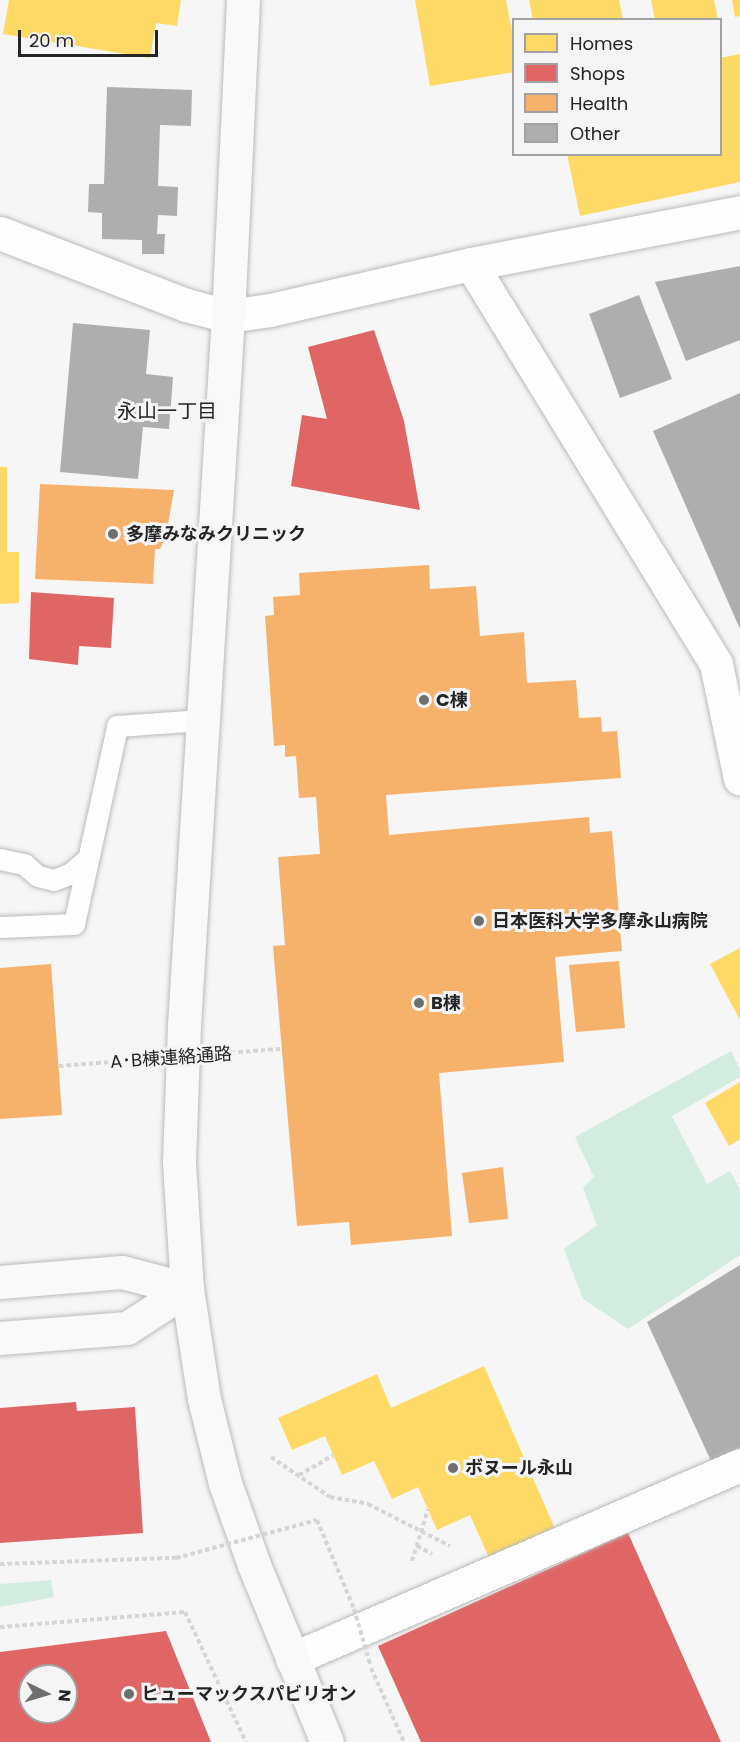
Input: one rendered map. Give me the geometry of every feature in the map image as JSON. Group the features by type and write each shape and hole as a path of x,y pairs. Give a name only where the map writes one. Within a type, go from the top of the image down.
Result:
{"street":[{"path":"243,0 228,316 184,1025 179,1162 187,1288 204,1399 225,1483 292,1659 327,1742"},
{"path":"0,233 186,305 228,316 270,310 471,264 740,212"},
{"path":"471,264 716,664 740,779"},
{"path":"0,1282 122,1272 187,1288"},
{"path":"0,1338 127,1328 187,1288"},
{"path":"292,1659 740,1465"}],"lane":[{"path":"0,927 74,924 117,726 202,720"},
{"path":"0,859 24,864 38,876 54,880 71,873 88,858"}],"path":[{"name":"A･B棟連絡通路","path":"59,1066 282,1049"},
{"path":"299,1474 333,1455"},
{"path":"271,1457 330,1497 368,1504 452,1547"},
{"path":"417,1546 428,1509"},
{"path":"0,1564 176,1558 317,1520 354,1608 371,1667 404,1742"},
{"path":"0,1627 185,1612 246,1742"}],"green space":[{"path":"731,1051 740,1069 740,1077 672,1116 707,1184 730,1171 740,1189 740,1255 628,1329 583,1299 564,1249 597,1225 583,1188 594,1177 575,1137"},
{"path":"51,1580 54,1597 0,1607 0,1584"}],"building: Homes":[{"path":"9,0 181,0 177,26 156,23 150,58 3,34"},
{"path":"415,0 506,0 512,32 512,72 430,86"},
{"path":"529,0 619,0 623,18 533,18"},
{"path":"651,0 714,0 718,18 655,18"},
{"path":"732,0 740,0 740,16 735,17"},
{"path":"740,54 740,182 580,216 567,156 722,156 722,58"},
{"path":"0,467 7,467 7,552 19,552 19,603 0,604"},
{"path":"740,948 740,1020 710,964"},
{"path":"740,1082 740,1139 729,1146 705,1103"},
{"name":"ボヌール永山","path":"484,1366 556,1531 490,1560 470,1515 437,1530 418,1487 392,1499 374,1461 342,1475 325,1436 292,1450 278,1418 377,1374 391,1408"}],"building: Shops":[{"path":"374,330 404,421 420,510 291,486 302,415 327,419 308,347"},
{"path":"31,592 114,598 111,648 79,646 78,665 29,659"},
{"path":"76,1402 77,1411 135,1407 143,1533 0,1543 0,1408"},
{"path":"628,1533 721,1742 421,1742 378,1646"},
{"name":"ヒューマックスパビリオン","path":"166,1631 211,1742 0,1742 0,1652"}],"building: Health":[{"path":"40,484 174,490 166,536 160,549 155,549 153,584 35,579"},
{"name":"B棟","path":"429,565 430,589 476,586 480,636 524,632 527,683 576,680 579,718 601,717 602,732 617,731 621,778 386,795 389,835 589,817 590,833 612,831 622,951 555,957 564,1062 439,1073 452,1236 351,1245 349,1222 297,1226 273,946 285,945 278,857 320,854 316,797 299,798 296,756 285,757 285,745 274,746 265,616 274,615 273,597 300,595 299,573"},
{"path":"619,961 625,1028 576,1032 569,965"},
{"path":"51,964 62,1115 0,1119 0,968"},
{"path":"503,1167 508,1219 469,1223 462,1173"}],"building: Other":[{"path":"107,87 192,90 191,126 160,125 158,186 178,187 177,216 158,215 157,234 165,234 164,254 142,254 142,240 102,239 102,213 88,212 89,184 104,184"},
{"path":"740,266 740,340 686,361 655,282"},
{"path":"639,295 672,379 620,398 589,314"},
{"path":"73,323 150,330 146,374 173,377 169,429 143,427 138,479 60,472"},
{"path":"740,393 740,629 653,431"},
{"path":"740,1265 740,1448 711,1461 647,1322"}],"place":[{"name":"多摩みなみクリニック","path":"113,534"},
{"name":"C棟","path":"424,700"},
{"name":"日本医科大学多摩永山病院","path":"479,921"},
{"name":"B棟","path":"419,1003"},
{"name":"ボヌール永山","path":"453,1468"},
{"name":"ヒューマックスパビリオン","path":"129,1694"}],"district":[{"name":"永山一丁目","path":"167,411"}]}
